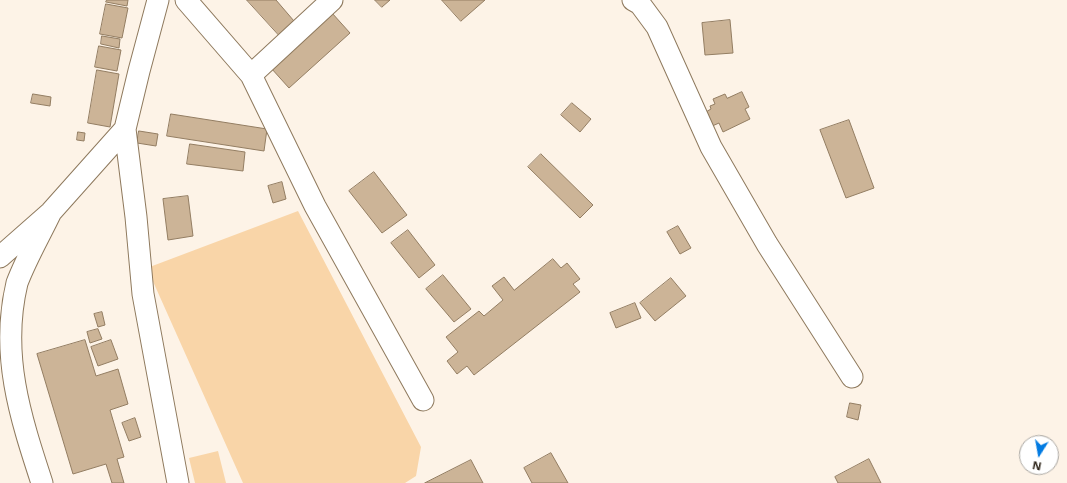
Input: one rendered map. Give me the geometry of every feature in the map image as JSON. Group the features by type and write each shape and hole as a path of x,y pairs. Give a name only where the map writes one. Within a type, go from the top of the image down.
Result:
{"street":[{"path":"158,0 138,71 125,129 136,217 143,294 178,483"},
{"path":"186,0 251,75 315,206 423,400"},
{"path":"251,75 332,0"},
{"path":"633,0 640,4 657,27 711,147 767,244 852,377"},
{"path":"0,257 51,212 125,129"},
{"path":"42,483 11,389 7,363 6,334 9,311 17,283 51,212"}],"shaded area":[{"path":"298,211 421,447 416,476 405,483 243,483 147,268"},
{"path":"218,451 226,483 195,483 189,458"}],"building":[{"path":"107,0 128,0 127,6 106,2"},
{"path":"247,0 276,0 294,21 279,35"},
{"path":"375,0 390,0 382,7"},
{"path":"442,0 485,0 461,21"},
{"path":"106,4 128,8 122,38 100,34"},
{"path":"332,13 350,33 289,88 271,68"},
{"path":"730,20 733,53 705,55 702,23"},
{"path":"102,36 120,39 119,48 101,44"},
{"path":"99,46 121,50 117,71 95,67"},
{"path":"97,70 119,74 110,127 88,123"},
{"path":"742,92 749,107 745,109 750,119 723,132 719,123 710,127 704,113 711,109 710,106 715,104 713,99 725,94 727,98"},
{"path":"33,94 51,97 50,106 31,103"},
{"path":"572,103 591,119 580,132 561,115"},
{"path":"171,114 267,129 264,151 167,136"},
{"path":"849,120 874,188 846,198 820,130"},
{"path":"139,131 158,134 156,146 137,143"},
{"path":"78,132 85,133 84,141 77,140"},
{"path":"190,144 245,152 243,171 187,164"},
{"path":"541,154 593,205 580,218 528,167"},
{"path":"374,172 407,215 382,233 349,191"},
{"path":"282,182 286,199 273,203 268,186"},
{"path":"188,196 193,236 168,240 163,199"},
{"path":"678,226 691,248 680,254 667,232"},
{"path":"408,230 435,265 419,278 391,243"},
{"path":"553,259 561,268 567,263 580,279 573,284 580,292 474,375 467,366 457,374 447,361 458,352 446,337 479,311 484,316 503,300 492,286 504,277 514,290"},
{"path":"443,275 471,309 454,322 426,289"},
{"path":"671,278 686,296 655,321 640,303"},
{"path":"635,303 641,318 616,328 610,313"},
{"path":"102,312 105,325 98,327 94,314"},
{"path":"98,329 102,339 90,343 87,332"},
{"path":"85,340 96,376 118,369 128,404 110,410 124,457 117,459 124,483 112,483 106,464 73,474 37,354"},
{"path":"111,340 118,359 98,366 91,347"},
{"path":"850,403 861,405 858,420 847,417"},
{"path":"135,418 141,437 129,441 122,423"},
{"path":"551,453 568,483 532,483 524,468"},
{"path":"869,459 881,483 838,483 835,477"},
{"path":"471,460 483,483 425,483"}]}
